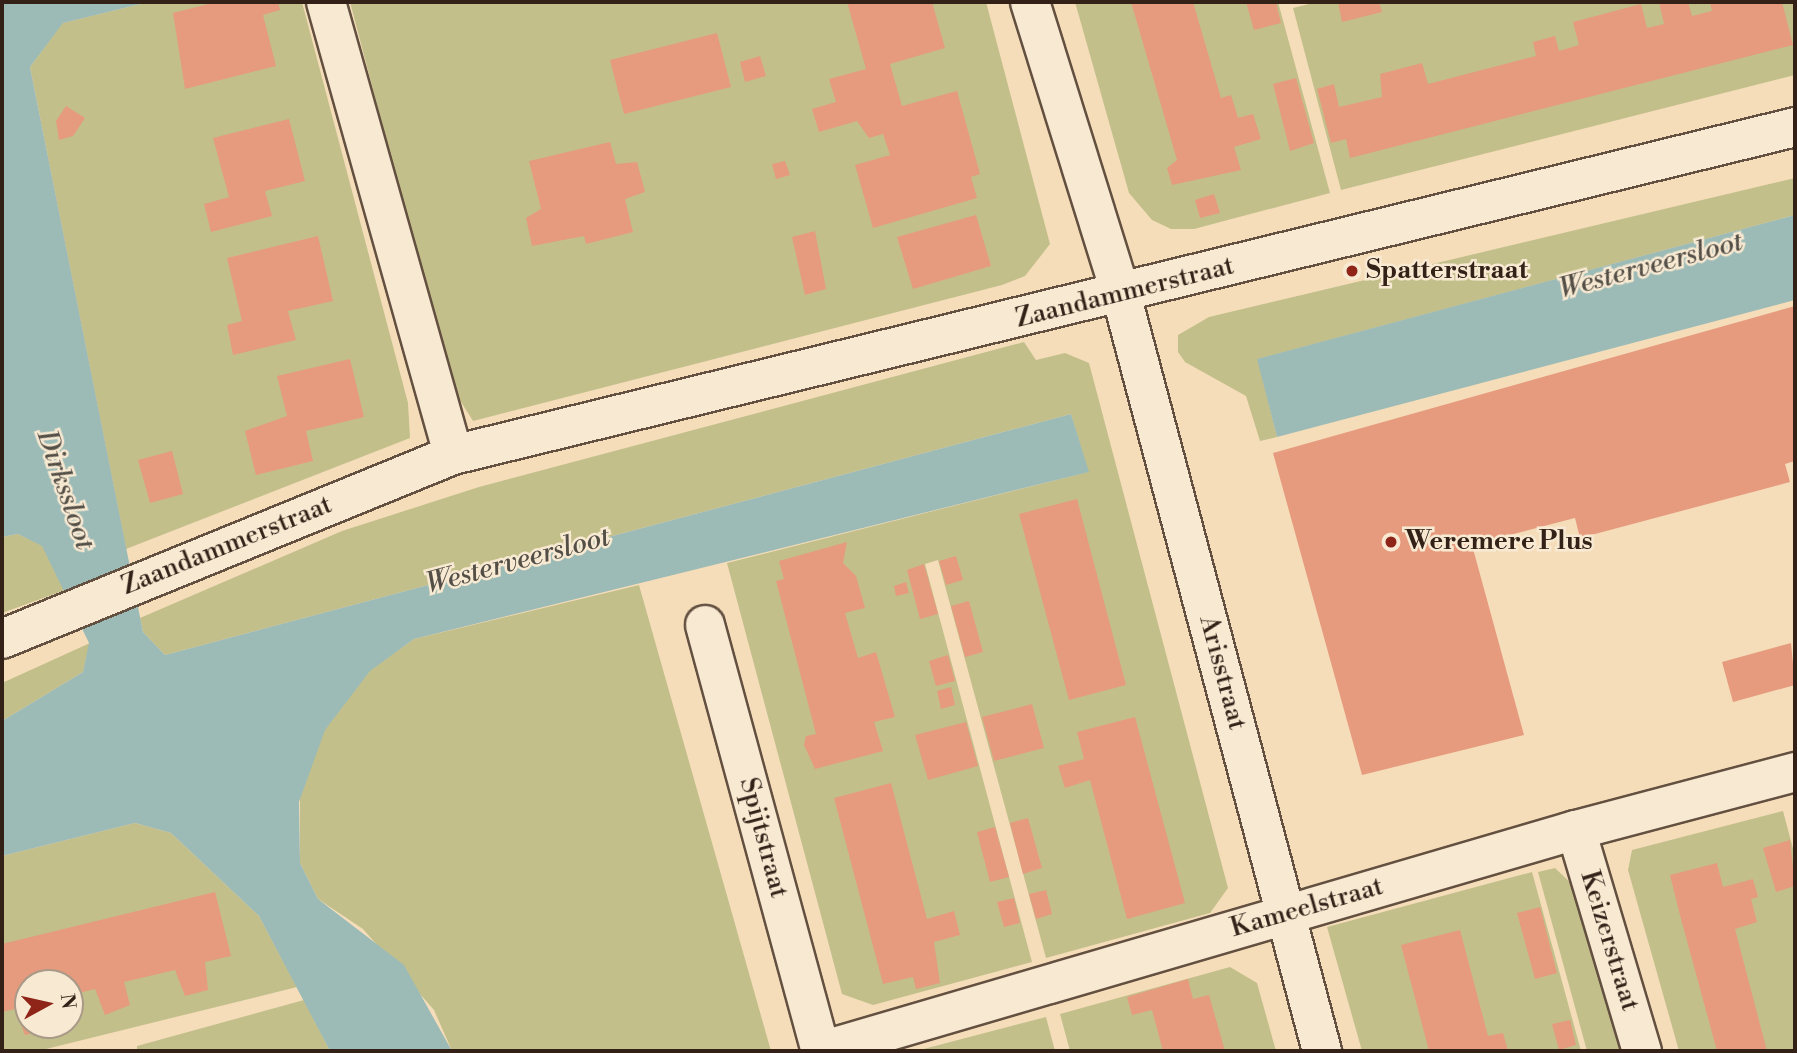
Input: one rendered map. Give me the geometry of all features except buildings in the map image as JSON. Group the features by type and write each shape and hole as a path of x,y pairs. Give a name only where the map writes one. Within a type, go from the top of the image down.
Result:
{"street":[{"path":"326,2 453,455"},
{"path":"1030,2 1121,294"},
{"name":"Zaandammerstraat","path":"2,639 54,622 161,570 453,455 1121,294 1795,127"},
{"name":"Arisstraat","path":"1121,294 1322,1051"},
{"name":"Spijtstraat","path":"705,625 821,1051"},
{"name":"Kameelstraat","path":"821,1051 1286,913 1576,830 1795,772"},
{"name":"Keizerstraat","path":"1576,830 1642,1051"}],"shaded area":[{"path":"149,2 302,2 408,403 410,438 126,549 30,67 62,23"},
{"path":"350,2 986,2 1050,244 1025,276 1002,285 473,421 451,386"},
{"path":"1075,2 1278,2 1330,193 1194,229 1171,229 1152,220 1129,193"},
{"path":"1317,2 1795,2 1795,75 1341,190 1293,8"},
{"path":"1795,178 1795,215 1258,359 1277,437 1260,441 1246,396 1185,362 1178,352 1178,335 1209,317"},
{"path":"1024,342 1036,360 1065,353 1089,363 1228,888 1210,913 1046,958 938,560 925,564 1032,962 873,1005 842,994 727,563 1088,472 1071,414 165,655 143,632 140,618 342,531 479,487"},
{"path":"18,534 42,545 68,589 2,613 2,537"},
{"path":"639,585 771,1051 452,1051 434,1010 363,929 318,899 300,863 300,776 359,665 383,661 414,639"},
{"path":"90,643 83,672 2,721 2,683"},
{"path":"1783,811 1795,856 1795,1051 1679,1051 1628,870 1632,850"},
{"path":"135,823 171,833 259,916 297,987 38,1051 2,1051 2,856"},
{"path":"1555,868 1574,886 1620,1051 1587,1051 1538,872"},
{"path":"1532,872 1581,1051 1362,1051 1327,927"},
{"path":"1230,967 1257,983 1276,1051 1070,1051 1060,1014"},
{"path":"304,1000 330,1051 137,1051 137,1046"},
{"path":"1046,1017 1055,1051 916,1051"}],"water":[{"name":"Dirkssloot","path":"2,2 149,2 63,23 30,67 143,632 165,655 1071,414 1089,472 414,639 370,671 325,730 299,802 300,863 318,899 404,965 452,1051 330,1051 259,916 171,833 135,823 2,856 2,721 83,672 89,643 42,546 18,534 2,537"},
{"name":"Westerveersloot","path":"1795,215 1795,300 1277,437 1257,359"}],"place":[{"name":"Spatterstraat","path":"1352,271"},
{"name":"Weremere Plus","path":"1391,542"}]}
